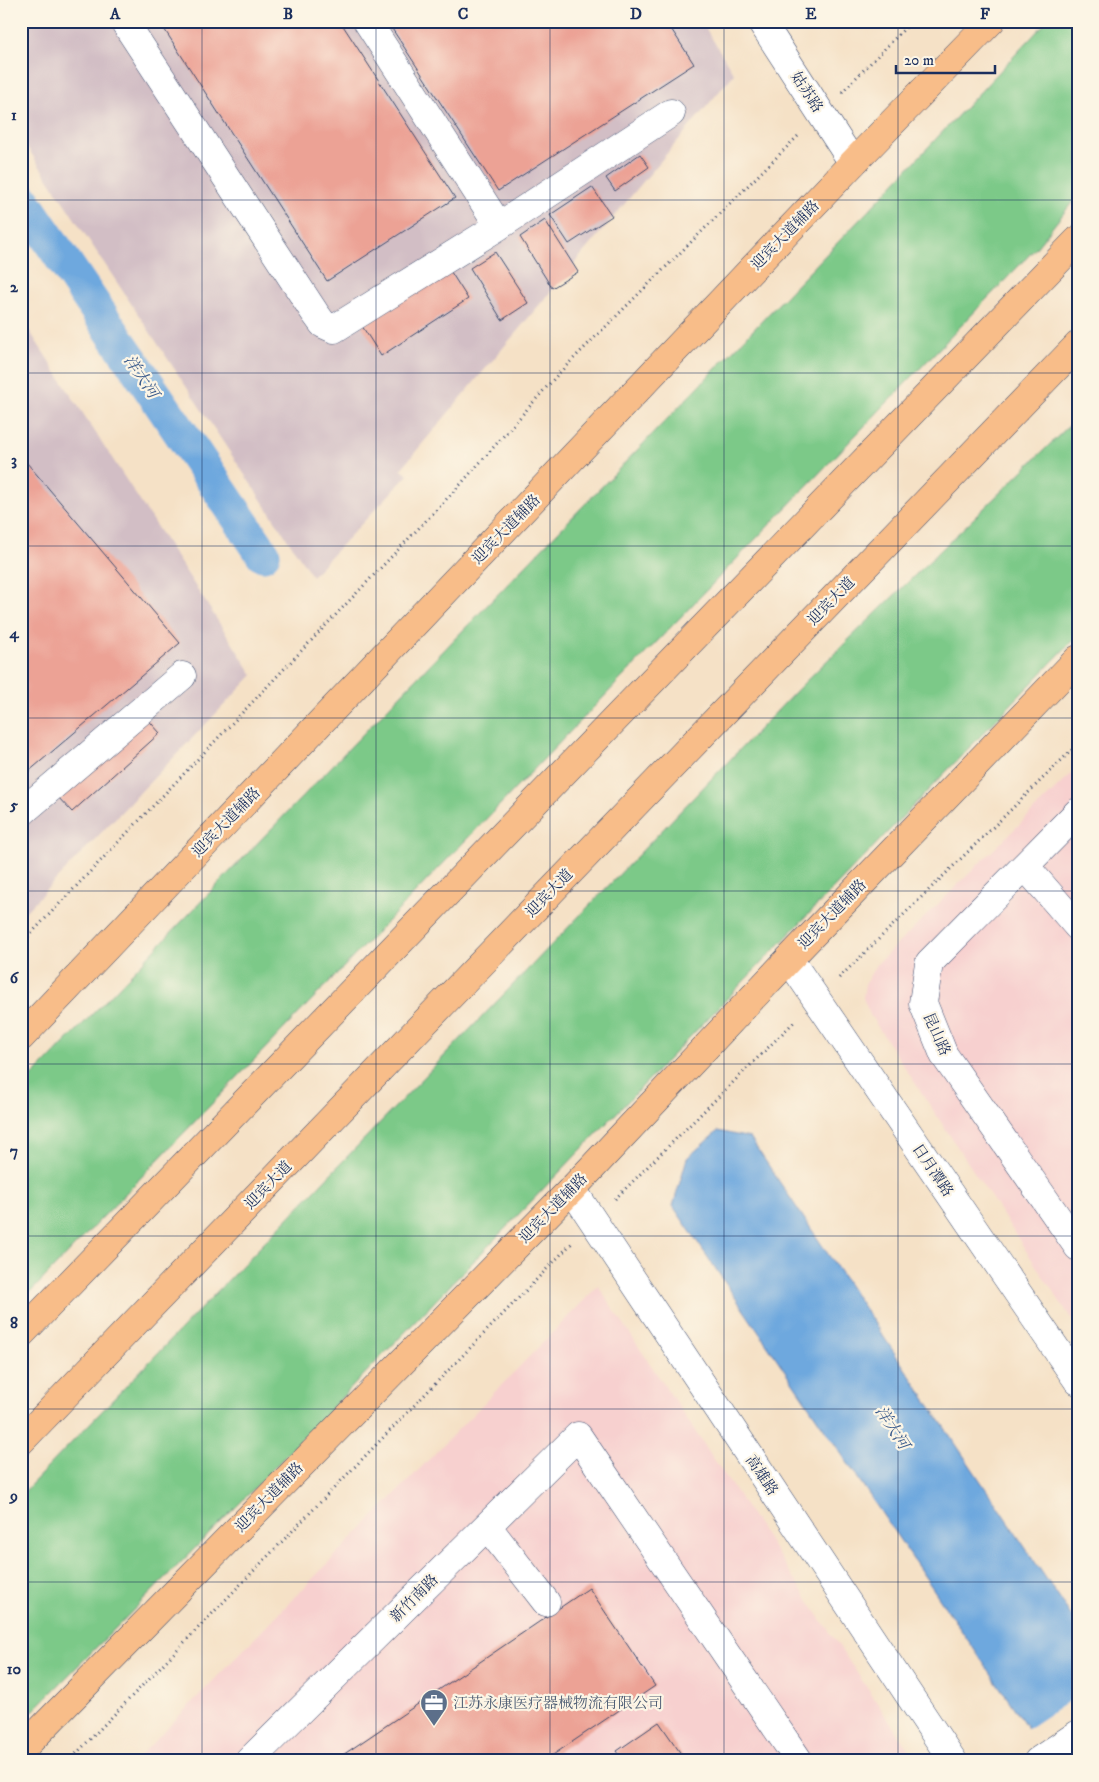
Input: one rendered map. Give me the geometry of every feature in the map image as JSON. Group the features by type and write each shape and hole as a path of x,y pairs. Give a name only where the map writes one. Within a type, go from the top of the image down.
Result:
{"main road":[{"name":"迎宾大道辅路","path":"21,1037 853,163 991,21"},
{"path":"21,1334 1078,238"},
{"name":"迎宾大道","path":"21,1441 1078,345"},
{"name":"迎宾大道辅路","path":"21,1750 572,1189 789,958 1078,659"}],"street":[{"path":"124,21 324,324 334,329 499,226 671,113"},
{"path":"367,21 499,226"},
{"name":"姑苏路","path":"761,21 853,163"},
{"path":"21,813 182,676"},
{"name":"昆山路","path":"1078,812 929,963 923,1003 944,1055 1078,1247"},
{"path":"1025,866 1078,927"},
{"name":"日月潭路","path":"789,958 1078,1381"},
{"name":"高雄路","path":"572,1189 953,1761"},
{"name":"新竹南路","path":"249,1761 578,1436 799,1761"},
{"path":"487,1526 546,1602"},
{"path":"1038,1761 1078,1734"}],"path":[{"path":"21,944 460,485 560,372 912,21"},
{"path":"69,1761 593,1221 1078,744"}],"shaded area":[{"path":"21,21 701,21 734,74 401,469 408,475 312,576 21,138"},
{"path":"21,318 253,675 21,916"},
{"path":"1078,767 1078,1329 870,1015 863,998 865,984 876,965"},
{"path":"598,1286 916,1761 135,1761"}],"green space":[{"path":"1047,21 1078,21 1078,195 1036,248 21,1302 21,1088 869,210"},
{"path":"1078,417 1078,635 243,1500 21,1723 21,1495 803,684"}],"water":[{"path":"718,1131 750,1138 1078,1626 1078,1761 1050,1761 673,1206 687,1158"}],"pier":[{"path":"1078,1695 1078,1761 1047,1761 1026,1730"}],"building":[{"path":"159,21 340,21 455,198 327,281"},
{"path":"387,21 666,21 694,64 498,191"},
{"path":"640,154 649,167 615,191 606,178"},
{"path":"592,187 612,216 569,244 550,215"},
{"path":"545,220 578,272 552,288 520,237"},
{"path":"495,252 528,303 502,320 470,268"},
{"path":"449,269 468,299 381,356 362,326"},
{"path":"21,456 180,643 21,778"},
{"path":"144,715 160,733 72,812 56,795"},
{"path":"589,1588 655,1686 544,1761 334,1761"},
{"path":"659,1722 686,1761 624,1761 617,1751"}],"waterway":[{"name":"洋大河","path":"21,198 263,554"}],"place":[{"name":"江苏永康医疗器械物流有限公司","path":"434,1727"}]}
